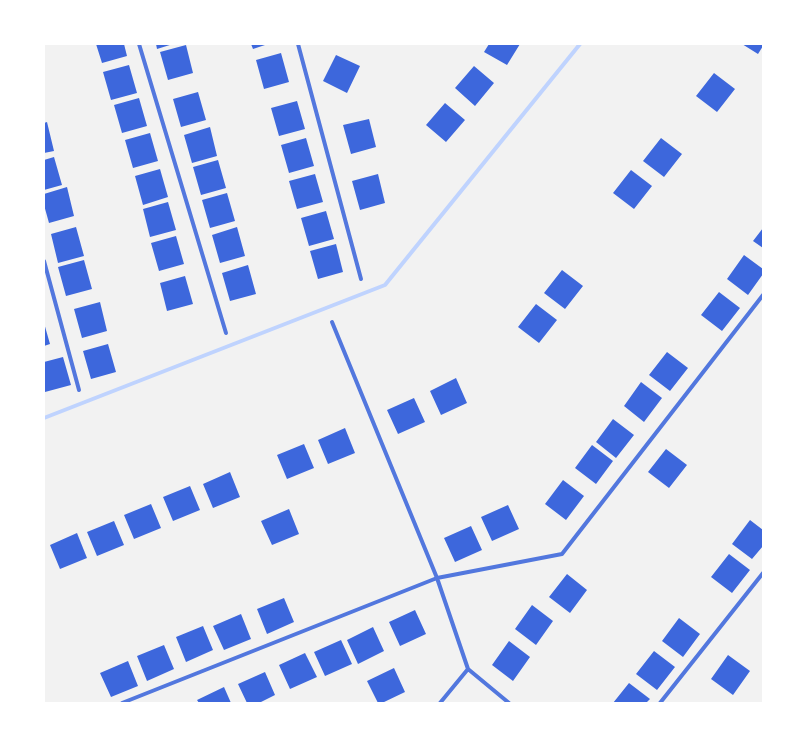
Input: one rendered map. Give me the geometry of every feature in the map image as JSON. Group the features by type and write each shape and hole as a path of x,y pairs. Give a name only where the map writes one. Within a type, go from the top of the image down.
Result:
{"street":[{"path":"139,44 226,333"},
{"path":"298,44 362,280"},
{"path":"44,261 79,390"},
{"path":"122,703 437,578 562,554 763,296"},
{"path":"332,322 437,578 468,669 509,703"},
{"path":"660,703 763,573"},
{"path":"440,703 468,669"}],"building":[{"path":"96,44 124,44 127,56 102,63"},
{"path":"156,44 173,44 157,49"},
{"path":"251,44 268,44 253,49"},
{"path":"489,44 520,44 507,65 484,52"},
{"path":"742,44 763,44 763,46 758,54"},
{"path":"186,45 193,73 168,80 160,52"},
{"path":"281,53 289,82 264,89 256,60"},
{"path":"336,55 360,66 347,93 323,81"},
{"path":"129,65 137,93 111,100 103,72"},
{"path":"474,66 494,83 475,106 455,88"},
{"path":"714,73 735,89 717,112 696,96"},
{"path":"198,92 206,120 181,127 173,99"},
{"path":"139,98 147,126 122,133 114,105"},
{"path":"297,101 305,129 279,136 271,108"},
{"path":"445,103 465,120 446,142 426,125"},
{"path":"369,119 376,147 351,154 343,125"},
{"path":"47,122 54,151 44,153 44,123"},
{"path":"210,127 217,156 192,163 184,135"},
{"path":"150,133 158,161 133,168 125,140"},
{"path":"306,138 314,166 289,173 281,145"},
{"path":"661,138 682,154 664,177 643,161"},
{"path":"54,157 62,185 44,190 44,160"},
{"path":"218,160 226,188 201,195 193,167"},
{"path":"160,169 168,197 143,205 135,176"},
{"path":"631,170 652,186 634,209 613,193"},
{"path":"315,174 323,202 297,209 289,181"},
{"path":"378,174 385,203 360,210 352,181"},
{"path":"67,187 74,216 49,223 44,205 44,194"},
{"path":"227,193 235,221 210,228 202,200"},
{"path":"168,202 176,230 150,237 143,209"},
{"path":"326,211 334,239 309,246 301,218"},
{"path":"76,227 84,256 58,263 51,234"},
{"path":"237,227 245,256 220,263 212,235"},
{"path":"763,228 763,248 753,241"},
{"path":"176,236 184,264 159,271 151,243"},
{"path":"336,244 343,272 318,279 310,251"},
{"path":"744,255 763,269 763,274 748,295 727,279"},
{"path":"84,260 92,289 66,296 58,267"},
{"path":"248,265 256,294 230,301 222,273"},
{"path":"562,270 583,286 565,309 544,293"},
{"path":"185,276 193,304 167,311 160,283"},
{"path":"719,292 740,308 722,331 701,315"},
{"path":"100,302 107,331 82,338 74,309"},
{"path":"536,304 557,320 539,343 518,327"},
{"path":"44,323 50,344 44,346"},
{"path":"108,344 116,372 91,379 83,351"},
{"path":"667,352 688,368 670,391 649,375"},
{"path":"63,357 71,385 45,392 44,362"},
{"path":"456,378 467,403 441,415 430,391"},
{"path":"641,382 662,398 644,422 624,406"},
{"path":"414,398 425,422 398,434 387,410"},
{"path":"613,419 634,435 616,458 596,442"},
{"path":"345,428 355,453 328,464 318,440"},
{"path":"304,444 314,468 287,479 277,455"},
{"path":"592,445 613,461 596,484 575,468"},
{"path":"666,449 687,465 669,488 648,472"},
{"path":"230,472 240,497 213,508 203,484"},
{"path":"563,480 584,496 566,520 545,504"},
{"path":"190,486 200,510 173,521 163,497"},
{"path":"151,504 161,528 134,539 124,515"},
{"path":"508,505 519,529 492,541 481,517"},
{"path":"289,509 299,534 272,545 261,521"},
{"path":"750,520 763,530 763,546 752,559 732,544"},
{"path":"114,521 124,545 97,556 87,532"},
{"path":"471,526 482,550 455,562 444,538"},
{"path":"77,533 87,558 60,569 50,545"},
{"path":"729,554 750,570 732,593 711,577"},
{"path":"567,574 587,590 570,613 549,597"},
{"path":"284,598 294,622 267,634 257,609"},
{"path":"532,605 553,621 536,645 515,629"},
{"path":"415,610 426,634 400,646 389,622"},
{"path":"241,614 251,639 224,650 213,626"},
{"path":"679,618 700,634 683,657 662,641"},
{"path":"203,626 213,650 186,662 176,637"},
{"path":"373,627 384,651 358,664 347,640"},
{"path":"341,640 352,664 325,676 314,652"},
{"path":"509,641 530,657 513,681 492,665"},
{"path":"164,645 174,669 147,681 137,656"},
{"path":"654,651 675,667 657,690 636,674"},
{"path":"305,653 317,677 290,689 279,665"},
{"path":"728,655 750,671 733,695 711,679"},
{"path":"128,661 138,686 111,697 100,673"},
{"path":"394,668 405,692 382,703 378,703 367,681"},
{"path":"265,672 275,695 259,703 247,703 238,684"},
{"path":"629,683 650,699 646,703 613,703"},
{"path":"224,687 231,703 199,703 197,700"}],"waterway":[{"path":"44,418 385,285 580,44"}]}
